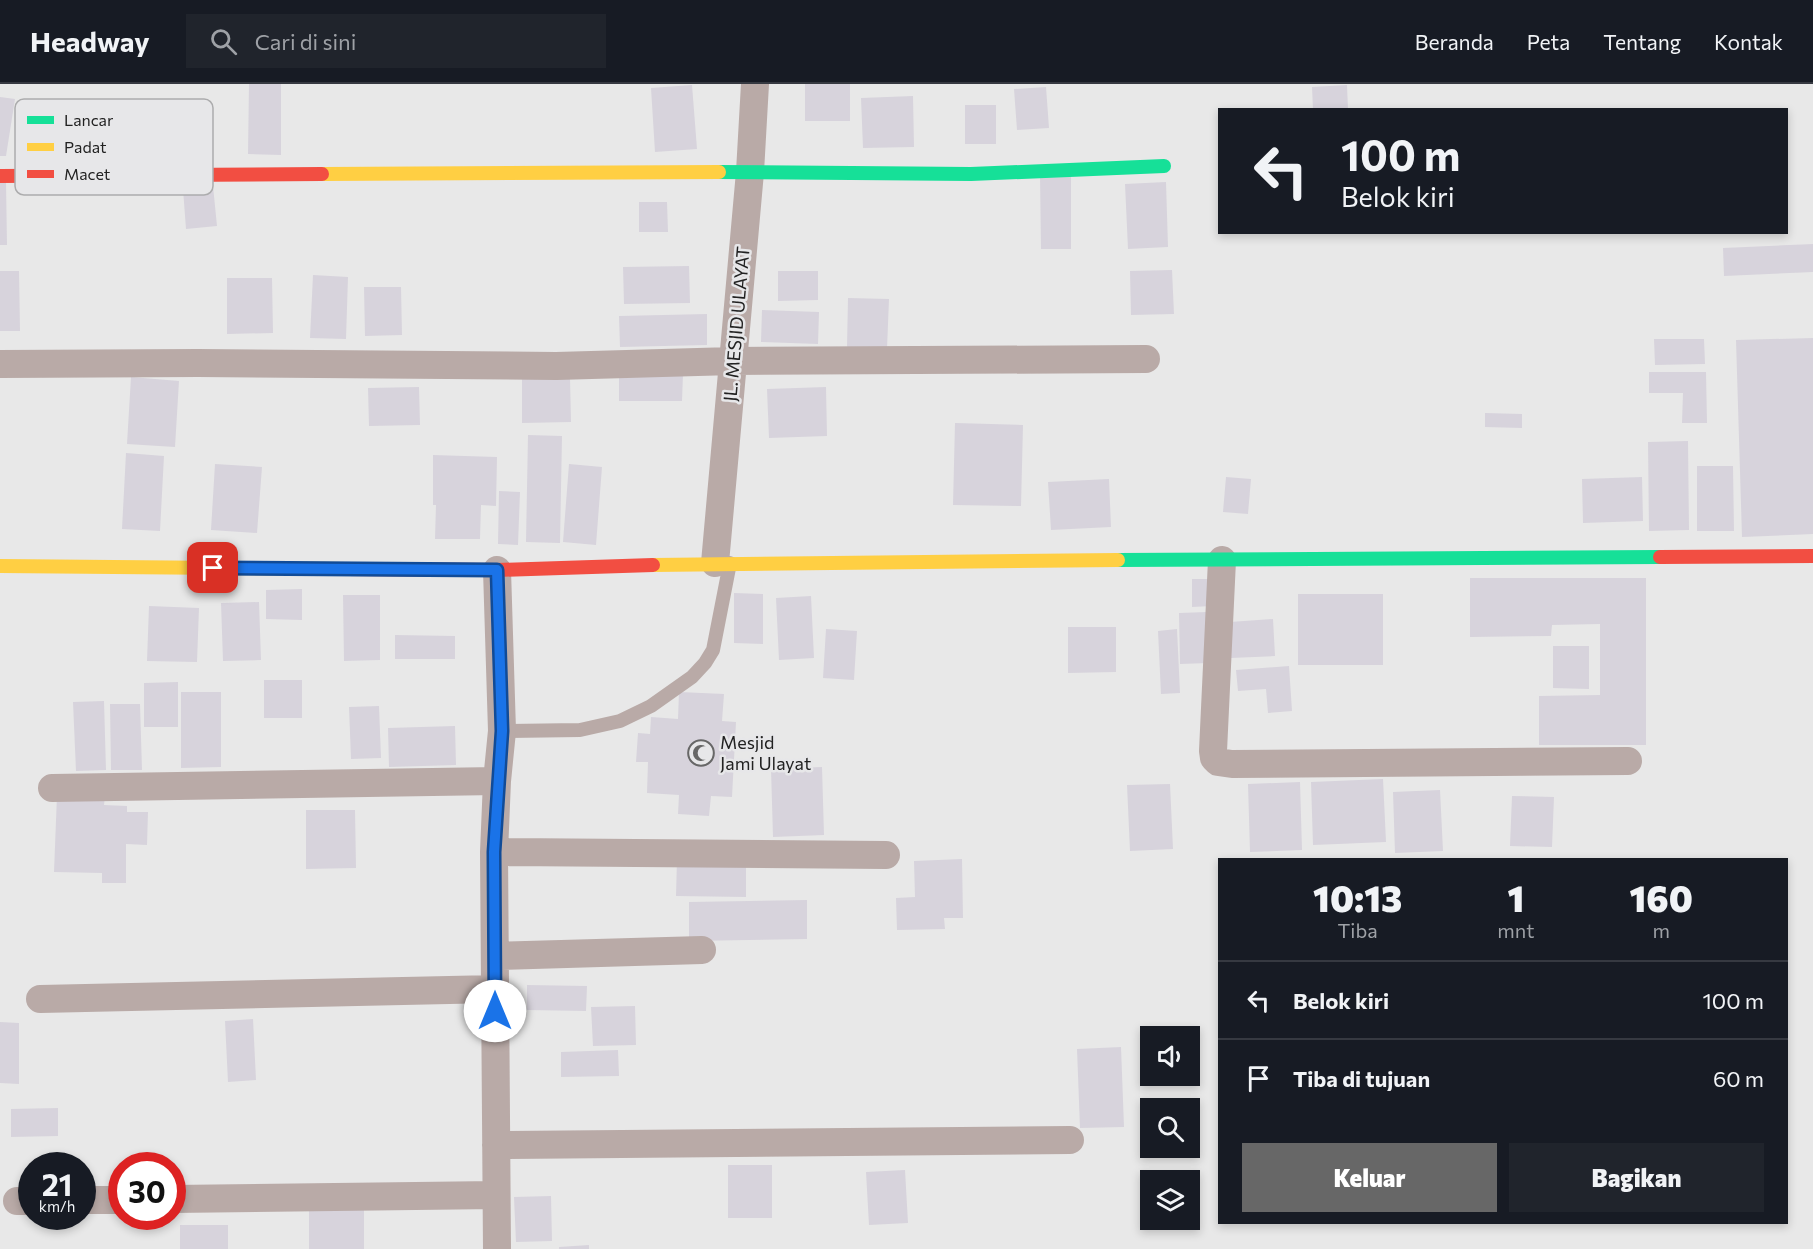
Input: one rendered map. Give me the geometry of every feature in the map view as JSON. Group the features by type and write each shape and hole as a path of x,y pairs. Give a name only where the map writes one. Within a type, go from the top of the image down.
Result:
{"street":[{"name":"JL. MESJID ULAYAT","path":"723,563 733,361 750,172 755,84"},
{"path":"213,175 750,172 971,174 1164,166"},
{"path":"0,176 15,176"},
{"path":"0,363 556,366 733,361 1146,358"},
{"path":"0,567 497,570 723,563 1813,556"},
{"path":"1222,560 1213,751 1214,758 1218,762 1232,764 1628,761"},
{"path":"497,570 502,731 494,852 497,1249"},
{"path":"52,788 497,781"},
{"path":"494,852 886,855"},
{"path":"495,956 702,950"},
{"path":"40,999 495,988"},
{"path":"496,1145 1070,1140"},
{"path":"186,1199 496,1195"}],"lane":[{"path":"502,731 580,730 620,721 651,706 692,677 713,650 723,563"}],"building":[{"path":"249,84 281,84 281,155 248,154"},
{"path":"805,84 850,84 850,121 805,121"},
{"path":"692,85 697,149 655,152 651,88"},
{"path":"1347,85 1348,108 1313,108 1312,87"},
{"path":"1046,87 1049,128 1017,130 1014,89"},
{"path":"913,96 914,147 863,148 861,98"},
{"path":"0,97 15,99 6,156 0,156"},
{"path":"965,105 996,105 996,144 965,144"},
{"path":"1040,175 1071,175 1071,249 1041,249"},
{"path":"0,182 6,182 7,245 0,245"},
{"path":"1166,182 1168,247 1128,249 1125,184"},
{"path":"213,186 217,226 186,229 183,195 213,195"},
{"path":"639,202 667,202 668,232 639,232"},
{"path":"1813,244 1813,272 1724,276 1723,248"},
{"path":"689,266 690,303 624,304 623,267"},
{"path":"1172,270 1174,314 1131,315 1130,271"},
{"path":"0,271 19,271 20,331 0,331"},
{"path":"778,271 818,271 818,300 778,301"},
{"path":"313,275 348,277 346,339 310,338"},
{"path":"227,278 272,278 273,333 227,334"},
{"path":"364,287 401,287 402,335 365,336"},
{"path":"848,298 889,299 887,349 847,347"},
{"path":"762,310 819,312 818,344 761,342"},
{"path":"707,314 707,345 620,347 619,316"},
{"path":"1813,338 1813,534 1742,537 1736,340"},
{"path":"1654,339 1704,339 1705,364 1655,365"},
{"path":"1649,372 1706,372 1707,423 1682,423 1683,393 1649,393"},
{"path":"619,374 683,374 682,401 619,401"},
{"path":"131,377 179,381 175,447 127,444"},
{"path":"570,378 571,422 522,423 522,379"},
{"path":"419,387 420,425 369,426 368,388"},
{"path":"826,387 827,436 769,438 767,389"},
{"path":"1485,413 1522,414 1522,428 1485,427"},
{"path":"955,423 1023,425 1021,506 953,505"},
{"path":"528,435 562,436 560,543 526,542"},
{"path":"1688,441 1689,530 1649,531 1648,442"},
{"path":"126,453 164,456 160,531 122,529"},
{"path":"433,455 497,457 496,506 481,505 480,539 435,539 436,505 433,505"},
{"path":"215,464 262,467 257,533 211,530"},
{"path":"569,464 602,467 596,545 563,542"},
{"path":"1697,466 1733,466 1734,531 1697,531"},
{"path":"1226,477 1251,479 1248,514 1223,512"},
{"path":"1642,477 1643,521 1583,523 1582,479"},
{"path":"1109,479 1111,527 1051,530 1048,482"},
{"path":"499,491 520,492 518,545 498,544"},
{"path":"1470,578 1646,578 1646,745 1539,745 1539,696 1600,695 1600,624 1552,625 1551,636 1470,637"},
{"path":"1192,579 1212,579 1212,606 1192,607"},
{"path":"302,589 302,620 266,619 266,590"},
{"path":"734,593 763,594 763,644 734,643"},
{"path":"1298,594 1383,594 1383,665 1298,665"},
{"path":"343,595 380,595 380,660 344,661"},
{"path":"811,596 814,658 779,660 776,598"},
{"path":"259,602 261,660 223,661 221,603"},
{"path":"149,606 199,608 197,662 147,661"},
{"path":"1207,612 1209,663 1180,664 1179,613"},
{"path":"1273,619 1275,656 1231,658 1230,622"},
{"path":"1068,627 1116,627 1116,672 1068,673"},
{"path":"826,629 857,631 854,680 823,678"},
{"path":"1177,629 1180,693 1161,694 1158,631"},
{"path":"395,635 455,636 455,659 395,659"},
{"path":"1553,646 1589,646 1589,689 1553,688"},
{"path":"1289,666 1292,711 1268,713 1266,689 1238,691 1236,670"},
{"path":"264,680 302,680 302,718 264,718"},
{"path":"178,682 178,727 144,727 144,683"},
{"path":"181,692 221,692 221,767 181,768"},
{"path":"679,692 724,694 722,721 736,722 732,797 711,796 709,816 678,814 679,795 647,793 648,762 636,762 638,733 650,734 651,717 678,719"},
{"path":"104,701 106,770 76,771 73,702"},
{"path":"110,704 140,704 142,770 111,770"},
{"path":"379,706 381,758 351,759 349,707"},
{"path":"455,726 456,765 389,767 388,728"},
{"path":"822,767 824,835 773,837 771,769"},
{"path":"1383,779 1386,842 1313,845 1311,782"},
{"path":"1300,782 1302,850 1250,852 1248,784"},
{"path":"1170,784 1173,849 1130,851 1127,785"},
{"path":"1440,790 1443,851 1395,853 1393,792"},
{"path":"57,795 105,796 104,805 127,806 127,812 148,812 147,845 126,844 126,883 102,883 102,873 54,872"},
{"path":"1512,796 1554,797 1552,847 1510,846"},
{"path":"306,810 355,810 356,868 306,869"},
{"path":"677,859 746,859 746,897 676,896"},
{"path":"962,859 963,918 944,918 945,929 897,930 896,898 915,897 914,861"},
{"path":"807,900 807,939 689,941 689,902"},
{"path":"527,985 587,986 586,1011 527,1010"},
{"path":"635,1006 636,1045 593,1046 591,1007"},
{"path":"253,1019 256,1080 228,1082 225,1021"},
{"path":"0,1022 19,1023 19,1084 0,1083"},
{"path":"1121,1047 1124,1127 1080,1128 1077,1049"},
{"path":"618,1050 619,1076 561,1077 561,1052"},
{"path":"58,1108 58,1136 11,1137 11,1109"},
{"path":"728,1165 772,1165 772,1218 728,1218"},
{"path":"905,1170 908,1223 869,1225 866,1172"},
{"path":"551,1196 552,1241 516,1242 514,1197"},
{"path":"364,1206 364,1249 309,1249 309,1207"},
{"path":"186,1225 228,1225 228,1249 180,1249 180,1230 186,1230"},
{"path":"589,1245 589,1249 559,1249 559,1247"}],"traffic: fast":[{"path":"719,172 971,174 1164,166"},
{"path":"1118,560 1660,557"}],"traffic: slow":[{"path":"322,174 719,172"},
{"path":"653,565 1118,560"},
{"path":"0,566 347,569"}],"traffic: jam":[{"path":"213,175 322,174"},
{"path":"0,176 15,176"},
{"path":"1660,557 1813,556"},
{"path":"347,569 497,570 653,565"}],"place":[{"name":"Mesjid Jami Ulayat","path":"701,753"}],"route":[{"path":"213,568 497,570 502,731 494,852 495,1011"}]}
